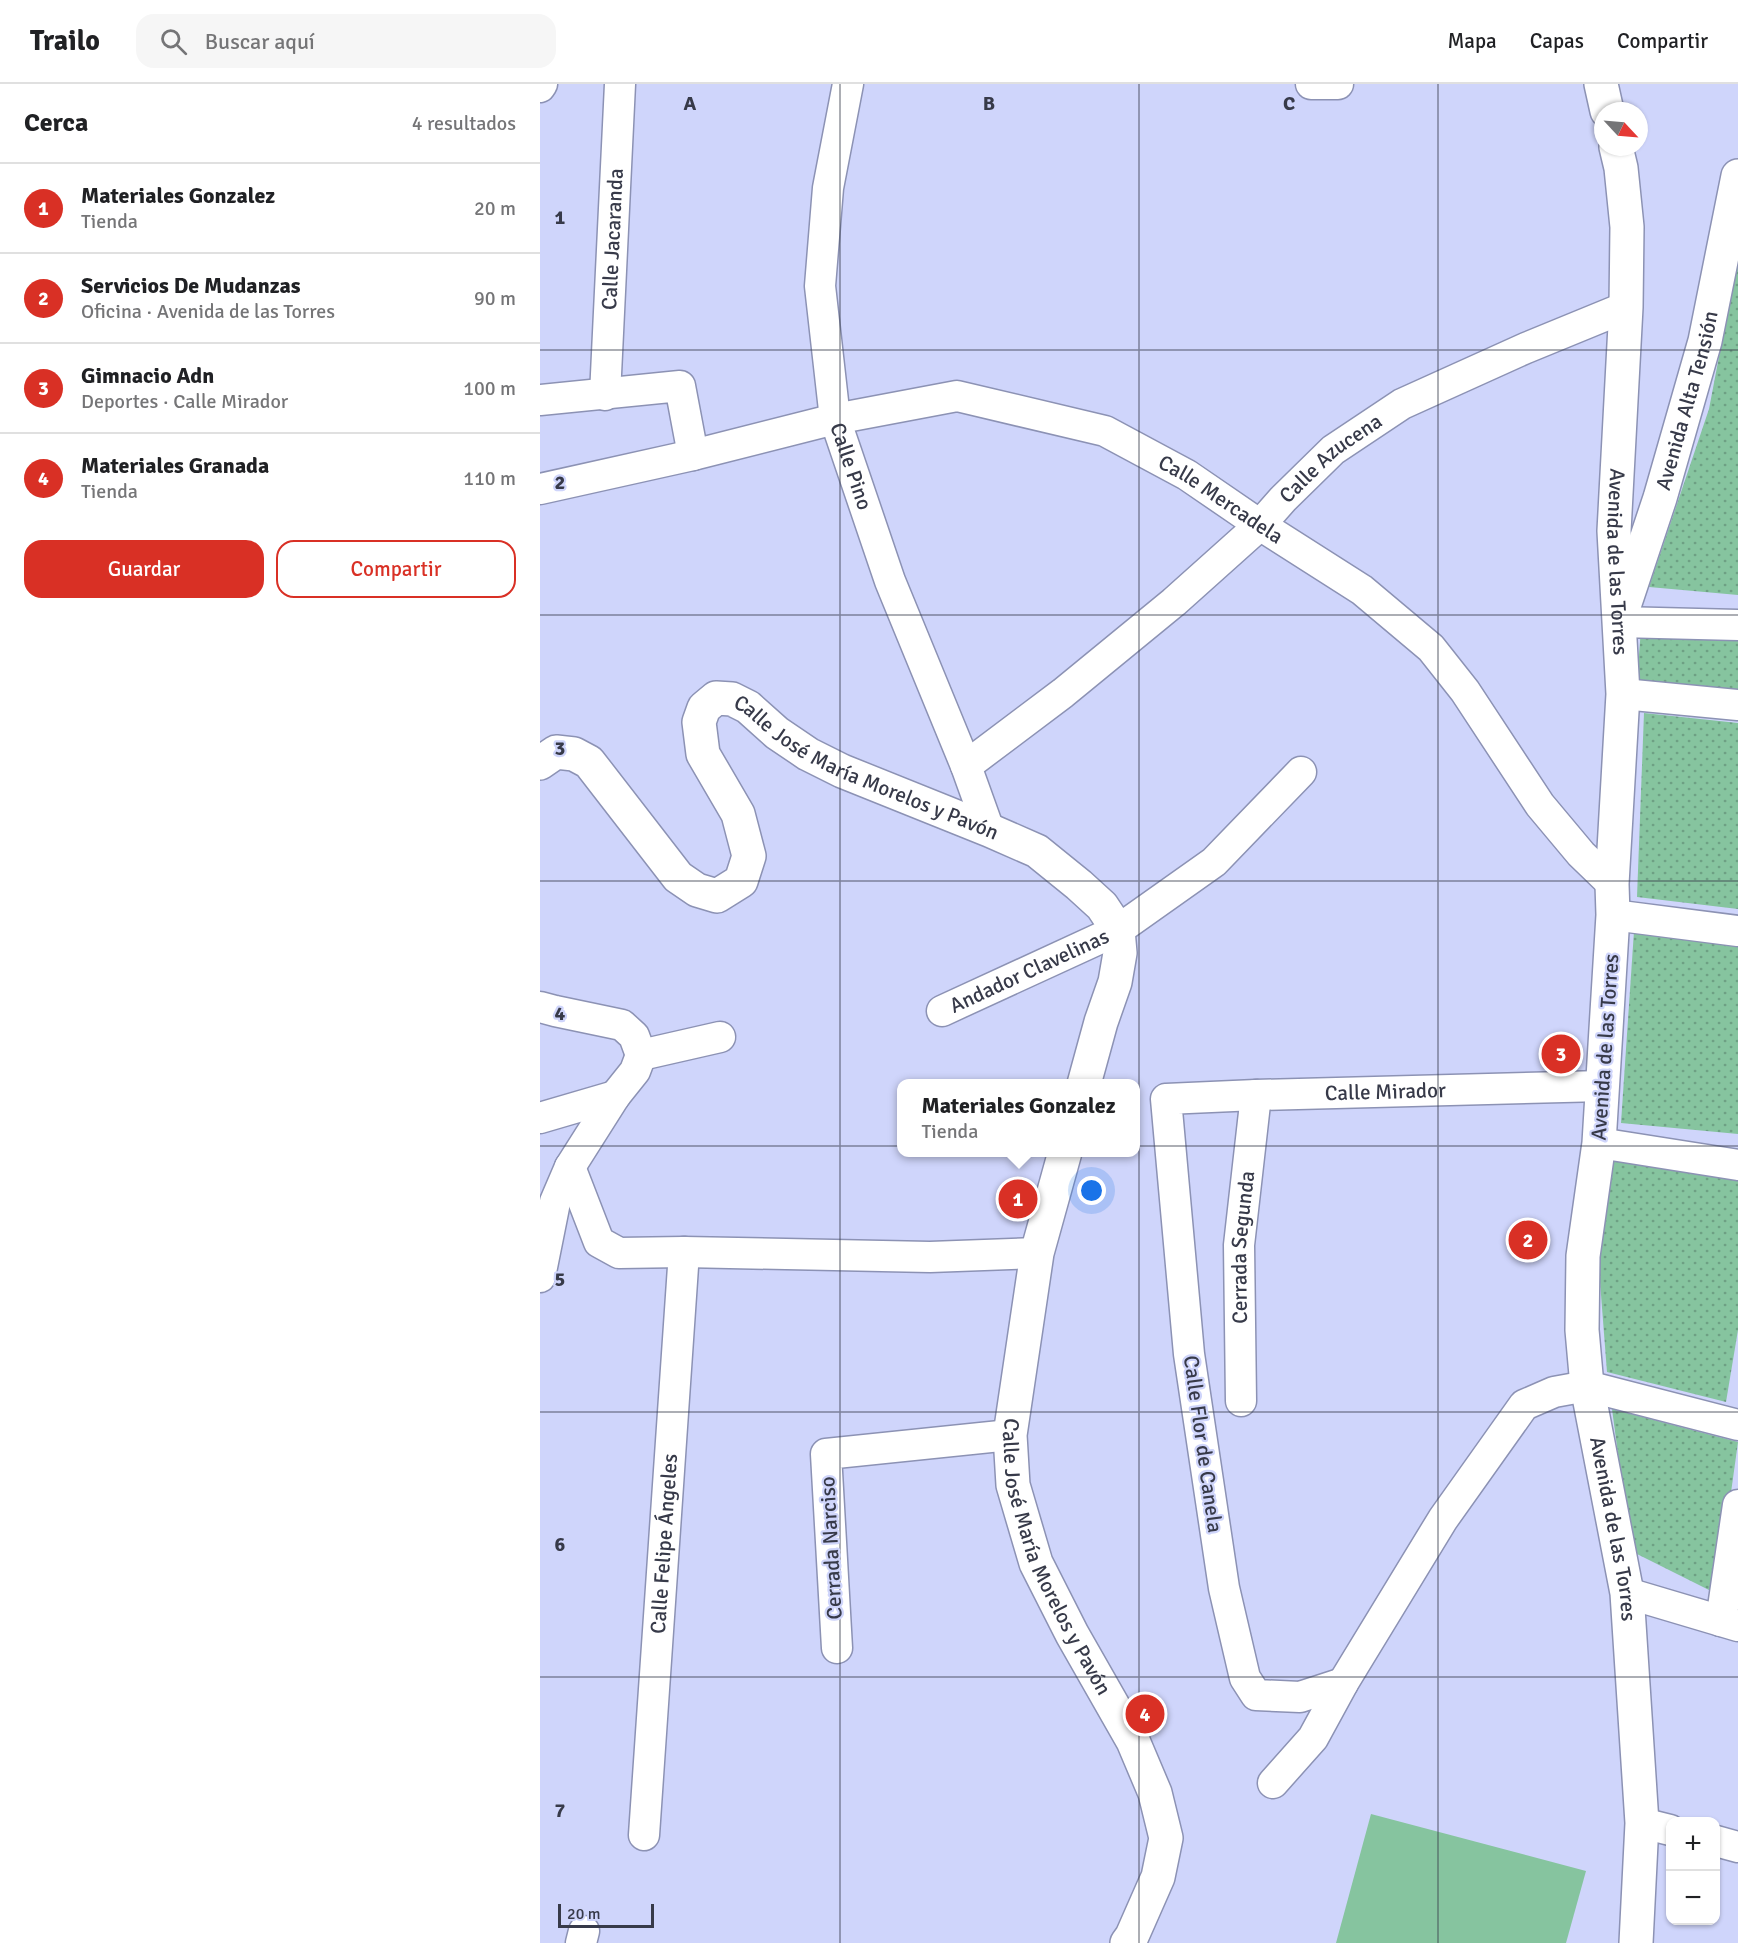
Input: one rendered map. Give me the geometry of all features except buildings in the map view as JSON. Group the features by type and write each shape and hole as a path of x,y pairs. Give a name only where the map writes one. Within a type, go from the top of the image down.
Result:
{"street":[{"name":"Calle Jacaranda","path":"605,395 620,84"},
{"name":"Calle Pino","path":"848,84 828,188 820,286 835,419 890,581 966,766 989,830"},
{"path":"1311,84 1338,84"},
{"path":"1601,84 1605,102"},
{"name":"Avenida de las Torres","path":"1618,156 1627,227 1626,307 1614,531 1623,694 1603,1086 1599,1143 1583,1256 1582,1330 1587,1386 1627,1593 1656,1827 1636,1943"},
{"name":"Avenida Alta Tensión","path":"1619,622 1660,498 1705,340 1738,176"},
{"name":"Calle Azucena","path":"966,766 1063,693 1174,602 1260,525 1282,499 1333,450 1402,404 1526,348 1626,307"},
{"path":"540,400 680,386 693,455"},
{"name":"Calle Mercadela","path":"540,489 693,455 835,419 957,396 1105,431 1187,475 1362,590 1431,648 1465,691 1540,805 1581,854 1612,900"},
{"path":"1619,622 1738,625"},
{"path":"1623,694 1738,705"},
{"name":"Calle José María Morelos y Pavón","path":"540,763 556,752 574,754 589,762 678,877 697,890 717,896 741,881 749,856 738,814 703,754 699,722 704,708 716,698 732,699 748,706 777,734 808,754 842,771 1037,851 1102,906 1118,930"},
{"name":"Andador Clavelinas","path":"942,1011 1118,930 1214,862 1301,772"},
{"path":"1612,900 1738,931"},
{"path":"1085,1079 1115,982 1120,953 1118,930"},
{"path":"540,1006 622,1025 634,1036 641,1055 635,1071 615,1096 570,1167 555,1202 540,1277"},
{"path":"641,1055 720,1036"},
{"name":"Calle Mirador","path":"1166,1099 1603,1086"},
{"name":"Cerrada Segunda","path":"1241,1401 1239,1245 1256,1095"},
{"path":"540,1118 615,1096"},
{"name":"Calle Flor de Canela","path":"1166,1099 1189,1354 1224,1588 1245,1678 1256,1695 1300,1697 1343,1683"},
{"path":"1599,1143 1738,1164"},
{"name":"Calle José María Morelos y Pavón","path":"1064,1157 1037,1253 1011,1435 1013,1485 1036,1563 1072,1634 1134,1741 1155,1793 1166,1838 1158,1878 1127,1943"},
{"path":"570,1167 599,1242 620,1253 684,1252 930,1257 1037,1253"},
{"name":"Calle Felipe Ángeles","path":"644,1835 684,1252"},
{"path":"1273,1783 1313,1738 1343,1683 1443,1519 1524,1405 1554,1392 1587,1386 1738,1425"},
{"name":"Cerrada Narciso","path":"837,1648 826,1454 1011,1435"},
{"path":"1627,1593 1730,1624 1738,1505"},
{"path":"1720,1842 1738,1847"}],"green space":[{"path":"1738,257 1738,595 1649,587 1709,409"},
{"path":"1641,629 1738,634 1738,692 1637,680"},
{"path":"1644,713 1738,723 1738,909 1637,897"},
{"path":"1634,931 1738,943 1738,1134 1621,1123"},
{"path":"1615,1154 1738,1171 1738,1330 1726,1402 1607,1372 1598,1256"},
{"path":"1612,1409 1738,1442 1717,1594 1631,1551"},
{"path":"1371,1814 1586,1871 1566,1943 1336,1943"}],"place":[{"name":"Gimnacio Adn","path":"1561,1054"},
{"name":"Materiales Gonzalez","path":"1018,1199"},
{"name":"Servicios De Mudanzas","path":"1528,1240"},
{"name":"Materiales Granada","path":"1145,1714"}]}
